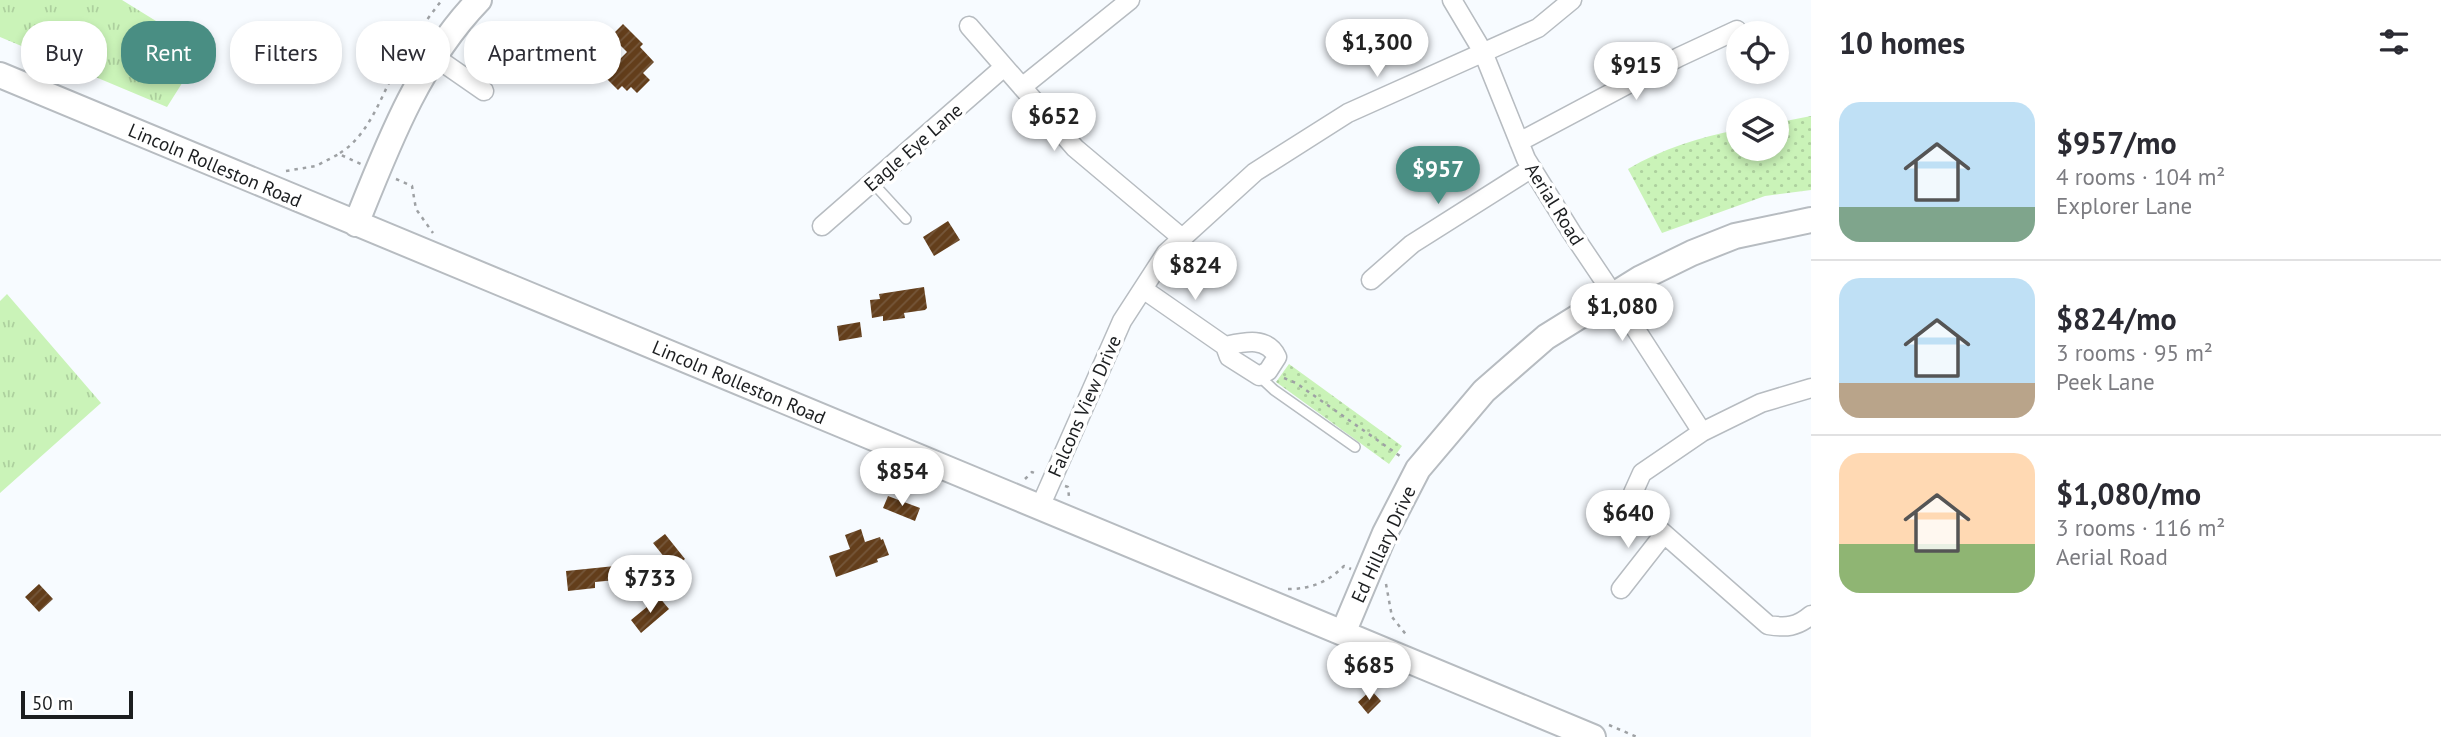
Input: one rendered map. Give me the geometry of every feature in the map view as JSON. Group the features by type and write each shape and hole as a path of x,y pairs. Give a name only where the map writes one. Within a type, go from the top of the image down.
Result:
{"main road":[{"path":"450,36 480,0"},
{"name":"Lincoln Rolleston Road","path":"0,75 1343,633 1596,729"},
{"path":"356,223 396,126 418,84"},
{"name":"Ed Hillary Drive","path":"1343,633 1385,533 1418,469 1484,391 1546,337 1614,294 1692,253 1735,236 1811,220"}],"street":[{"path":"1023,88 1130,0"},
{"name":"Aerial Road","path":"1452,0 1483,52 1532,169 1702,432"},
{"name":"Falcons View Drive","path":"1040,507 1122,321 1166,253 1255,172 1348,113 1538,28 1572,0"},
{"path":"970,26 1075,148 1182,238"},
{"path":"1519,142 1679,57 1726,35"},
{"path":"450,67 484,91"},
{"name":"Eagle Eye Lane","path":"822,226 1004,67"},
{"path":"1371,280 1412,244 1532,169"},
{"path":"1143,289 1225,346 1229,357 1264,373 1277,357 1274,350 1258,341 1225,346"},
{"path":"1811,388 1761,404 1702,432 1642,473 1633,493 1637,510 1768,625 1786,628 1811,615"},
{"path":"1621,589 1664,534"}],"lane":[{"path":"872,183 906,219"},
{"path":"1264,373 1274,390 1354,447"}],"path":[{"path":"339,154 349,148 368,121 403,55 442,0"},
{"path":"1264,373 1296,383 1400,457"},
{"path":"1060,484 1068,487 1073,502"},
{"path":"1283,588 1298,589 1320,584 1344,566 1354,570"},
{"path":"1380,582 1387,584 1392,617 1409,638"},
{"path":"1596,729 1637,737"}],"green space":[{"path":"0,0 122,0 156,21 121,21 121,84 182,84 167,107 107,82 107,21 21,21 21,46 0,37"},
{"path":"1811,116 1811,190 1765,196 1662,233 1628,169 1654,155 1726,132 1726,161 1789,161 1789,120"},
{"path":"7,294 101,403 0,493 0,301"},
{"path":"1289,364 1402,446 1389,464 1276,382"}],"building":[{"path":"623,24 643,44 640,47 654,62 643,73 650,80 637,93 631,87 627,91 622,86 618,90 612,84 621,84 621,58 627,52 621,46"},
{"path":"948,221 960,240 934,256 923,237"},
{"path":"924,287 925,310 904,313 905,318 883,321 883,316 872,318 870,300 880,299 879,294"},
{"path":"860,322 862,337 839,341 837,326"},
{"path":"888,496 920,508 915,521 883,508"},
{"path":"861,529 865,542 880,537 883,539 889,555 877,559 878,562 836,577 829,556 850,549 845,535"},
{"path":"665,534 685,559 673,568 653,543"},
{"path":"615,566 616,580 595,582 595,588 568,591 566,571"},
{"path":"39,584 53,599 39,612 25,597"},
{"path":"659,597 669,609 641,633 631,620"},
{"path":"1371,690 1381,701 1368,714 1358,702"}]}
